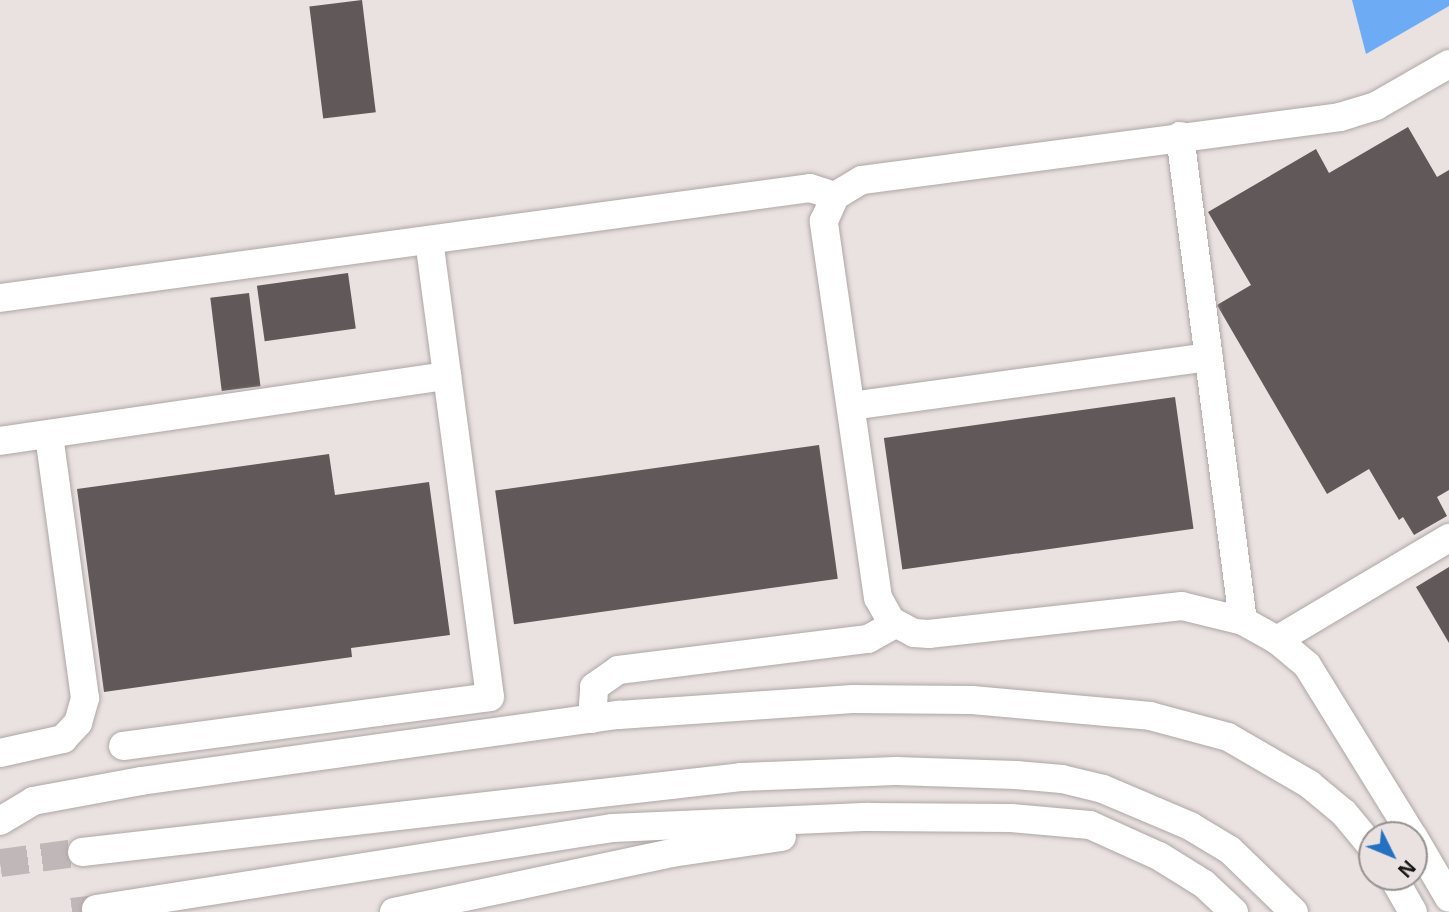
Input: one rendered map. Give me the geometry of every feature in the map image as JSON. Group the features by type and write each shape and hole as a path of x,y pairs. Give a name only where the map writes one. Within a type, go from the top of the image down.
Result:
{"street":[{"path":"1404,821 1330,697 1307,666 1277,640 1244,621 1182,606 929,634 914,633 895,624 878,597 824,221 835,196 862,180 1358,113 1449,64"},
{"path":"1180,136 1244,621"},
{"path":"0,298 810,188 835,196"},
{"path":"429,240 496,732"},
{"path":"851,406 1209,357"},
{"path":"0,442 447,376"},
{"path":"0,753 63,739 78,723 85,698 49,434"},
{"path":"1277,640 1449,538"},
{"path":"592,719 594,687 618,670 868,639 895,624"},
{"path":"123,746 490,697"},
{"path":"6,814 33,801 141,781 592,719 852,699 972,700 1150,716 1228,737 1268,758 1326,799 1358,832"},
{"path":"82,852 741,777 896,771 1016,775 1062,779 1104,789 1179,820 1230,850 1294,912"},
{"path":"394,912 672,853 748,839 798,835 870,817"},
{"path":"96,909 612,828 870,817 1011,818 1090,825 1159,856 1204,884 1234,912"},
{"path":"1428,854 1442,869 1449,898"},
{"path":"1401,891 1413,912"}],"water":[{"path":"1352,0 1449,0 1449,6 1366,54"}],"building":[{"path":"362,0 376,112 323,119 309,6"},
{"path":"1408,127 1437,177 1449,170 1449,490 1437,497 1447,516 1414,535 1403,517 1399,520 1369,469 1327,494 1217,305 1251,285 1208,212 1316,149 1329,173"},
{"path":"348,273 356,328 265,341 257,286"},
{"path":"249,293 260,386 222,391 210,298"},
{"path":"1175,397 1194,529 902,570 884,438"},
{"path":"819,445 838,579 514,624 495,491"},
{"path":"329,454 335,495 429,482 450,635 351,648 352,657 104,692 77,489"},
{"path":"1449,567 1449,643 1416,587"}],"tunnel":[{"path":"0,863 82,852"},
{"path":"72,912 96,909"}]}
